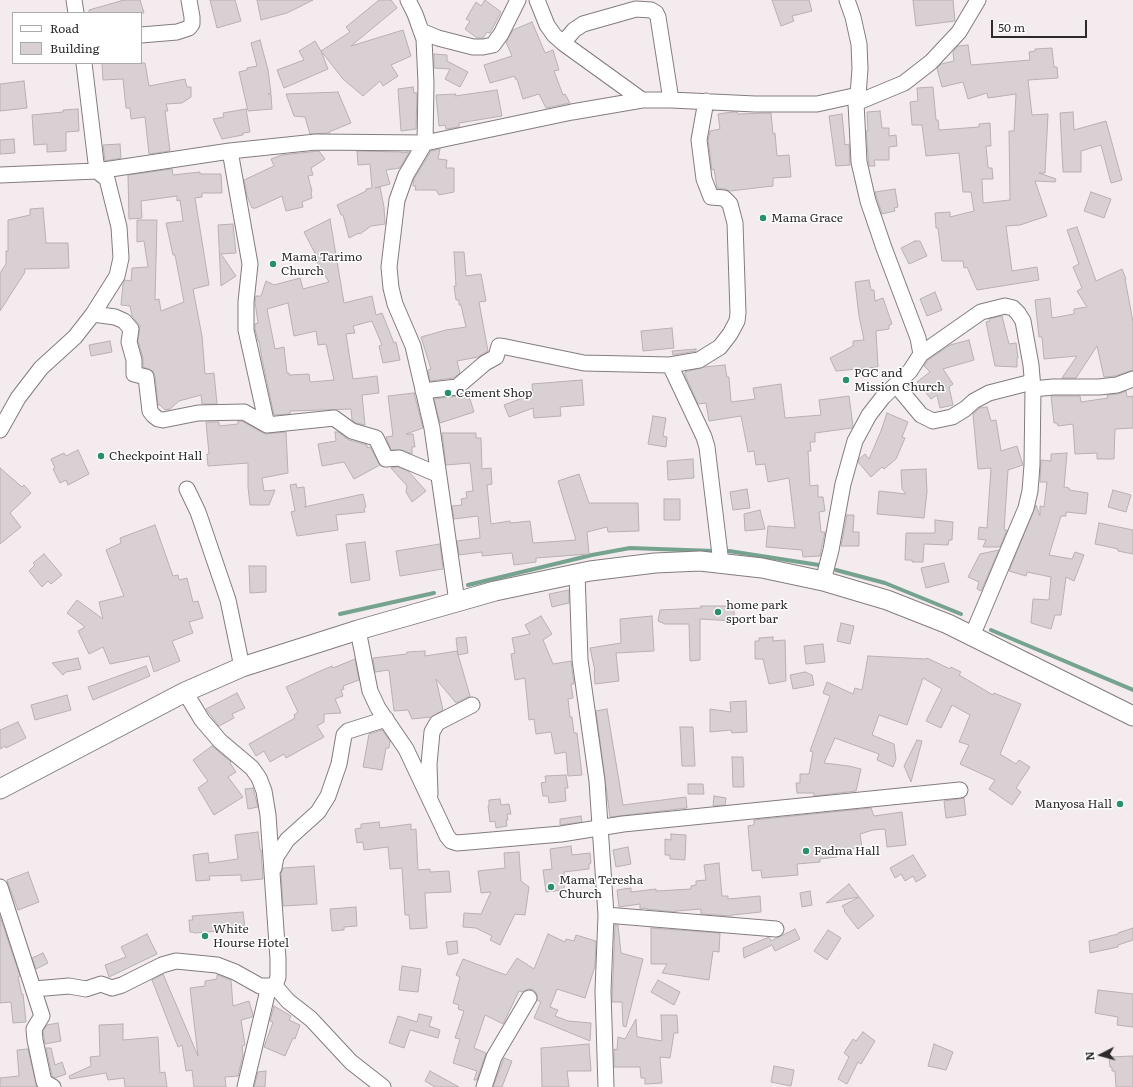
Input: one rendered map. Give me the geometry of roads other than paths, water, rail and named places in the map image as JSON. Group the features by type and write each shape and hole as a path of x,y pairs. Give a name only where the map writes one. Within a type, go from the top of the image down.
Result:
{"main road":[{"path":"0,789 185,692 242,667 358,630 495,591 578,573 655,563 700,561 762,568 823,581 887,600 948,624 1133,716"}],"street":[{"path":"74,0 76,12"},
{"path":"142,35 184,31 189,28 192,24 192,17 189,0"},
{"path":"408,0 424,39 426,83 424,143 406,175 397,200 389,267 394,304 413,346 432,428 458,602"},
{"path":"421,31 438,38 473,47 493,45 501,34 518,0"},
{"path":"537,0 550,30 554,35 642,100"},
{"path":"847,0 853,17 859,44 860,69 857,99 859,162 868,201 918,338 921,354"},
{"path":"0,175 97,171 230,151 316,142 424,143 572,112 642,100 706,101 755,104 816,104 857,99 904,83 931,62 959,32 978,0"},
{"path":"563,43 574,30 583,24 636,8 651,10 656,13 658,17 671,100"},
{"path":"0,430 18,398 36,374 75,337 94,314 117,276 121,258 119,227 107,179 97,171 84,64"},
{"path":"423,391 457,387 485,363 496,357 499,346 584,363 670,365 699,360 720,347 730,334 737,321 738,306 734,223 730,204 724,198 711,196 704,179 699,140 706,101"},
{"path":"230,151 250,264 246,302 246,330 267,425"},
{"path":"823,581 855,441 869,415 883,397 910,371 921,354 981,312 1005,306 1013,308 1023,322 1031,365 1032,465 1030,491 1026,508 972,636"},
{"path":"94,314 115,317 124,321 131,329 129,342 134,360 134,374 146,377 150,411 153,415 163,420 198,413 244,412 267,425 334,418 352,431 376,438 386,459 399,458 438,474"},
{"path":"670,365 707,446 721,563"},
{"path":"896,385 921,415 933,422 952,417 988,393 1032,386 1053,388 1099,387 1117,385 1133,379"},
{"path":"187,489 198,512 228,600 242,667"},
{"path":"578,573 580,660 597,781 606,915 602,991 606,1087"},
{"path":"358,630 370,691 406,749 447,836 452,841 457,843 561,834 623,824 960,790"},
{"path":"185,692 202,720 220,741 252,768 259,778 264,791 268,815 278,977 272,986 245,1087"},
{"path":"430,800 429,764 432,732 437,723 472,705"},
{"path":"272,877 276,857 287,840 318,812 328,796 339,764 344,735 348,731 386,719"},
{"path":"0,887 42,1016 34,1029 35,1040 44,1082 53,1087"},
{"path":"606,915 776,928"},
{"path":"34,990 69,986 86,989 101,984 112,988 122,985 162,965 176,961 217,965 235,972 260,986 272,986 311,1019 351,1062 383,1087"},
{"path":"484,1087 494,1056 529,998"}],"waterway":[{"path":"468,585 592,555 630,548 714,551"},
{"path":"729,551 819,565"},
{"path":"836,570 885,583 961,614"},
{"path":"340,614 434,593"},
{"path":"991,630 1133,690"}],"place":[{"name":"Mama Grace","path":"763,218"},
{"name":"Mama Tarimo Church","path":"273,264"},
{"name":"PGC and Mission Church","path":"846,380"},
{"name":"Cement Shop","path":"448,393"},
{"name":"Checkpoint Hall","path":"101,456"},
{"name":"home park sport bar","path":"718,612"},
{"name":"Manyosa Hall","path":"1120,804"},
{"name":"Fadma Hall","path":"806,851"},
{"name":"Mama Teresha Church","path":"551,887"},
{"name":"White Hourse Hotel","path":"205,936"}]}
